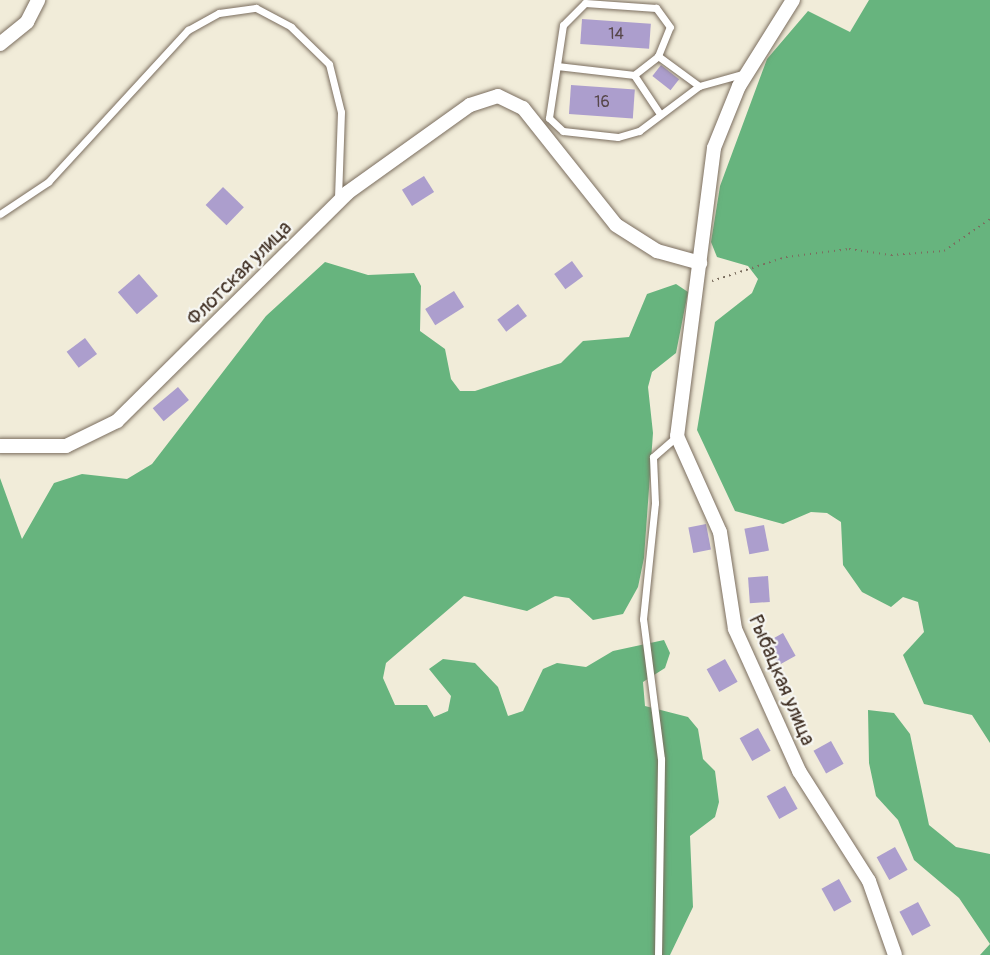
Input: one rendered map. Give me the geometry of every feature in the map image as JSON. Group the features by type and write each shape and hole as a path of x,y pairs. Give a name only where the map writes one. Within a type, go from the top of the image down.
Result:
{"street":[{"path":"0,44 27,22 38,0"},
{"path":"677,436 714,148 746,73 793,0"},
{"name":"Флотская улица","path":"0,446 66,446 117,421 338,202 470,105 498,96 523,108 616,225 657,251 700,263"},
{"name":"Рыбацкая улица","path":"677,436 720,532 735,629 799,771 869,881 895,955"}],"lane":[{"path":"557,66 634,75 658,56 670,27 656,8 585,3 563,25 549,118 563,131 618,137 639,131 699,86 746,73"},
{"path":"0,214 48,183 188,30 219,13 256,8 291,27 329,64 341,112 338,202"},
{"path":"658,56 699,86"},
{"path":"634,75 660,114"},
{"path":"658,955 661,759 643,619 655,503 653,457 677,436"}],"path":[{"path":"697,284 786,256 849,249 891,255 944,250 990,219"}],"green space":[{"path":"869,0 990,0 990,743 972,715 924,704 903,655 924,632 918,602 903,597 891,607 862,592 843,565 841,522 827,513 811,512 783,524 735,511 697,430 715,322 752,293 758,279 748,266 717,257 711,242 720,186 767,59 808,11 850,32"},
{"path":"325,262 368,275 414,273 421,286 420,331 445,349 451,379 460,391 475,391 561,363 583,341 629,337 647,294 676,284 688,292 676,353 652,372 648,387 653,433 644,558 638,587 623,614 593,620 569,598 555,596 527,611 464,596 386,663 383,678 395,705 427,705 434,717 448,711 451,696 429,669 443,659 475,663 498,687 508,716 523,711 543,669 557,663 586,667 613,651 664,640 670,653 665,668 643,682 645,706 688,717 698,729 703,759 715,771 719,802 715,817 690,836 693,907 670,955 0,955 0,478 22,539 54,483 82,474 127,479 152,464 266,316"},
{"path":"868,710 894,713 910,734 929,825 956,847 990,854 990,944 959,898 914,860 898,820 876,796 869,763"},
{"path":"990,944 990,955 980,955"}],"building":[{"path":"582,19 651,24 649,49 580,44"},
{"path":"661,65 679,79 671,90 652,76"},
{"path":"571,85 635,89 633,118 569,114"},
{"path":"424,176 434,192 412,206 402,190"},
{"path":"223,187 244,207 226,225 206,205"},
{"path":"572,261 583,276 565,289 554,274"},
{"path":"139,274 158,296 137,314 118,292"},
{"path":"454,291 464,307 435,325 425,309"},
{"path":"518,304 527,316 506,332 497,320"},
{"path":"85,338 97,354 79,368 67,352"},
{"path":"178,387 189,400 164,421 153,408"},
{"path":"706,524 711,550 693,553 688,527"},
{"path":"764,525 769,551 749,554 744,529"},
{"path":"768,576 770,602 750,603 748,577"},
{"path":"783,633 796,656 777,666 765,643"},
{"path":"725,659 738,682 719,692 707,669"},
{"path":"758,728 771,751 752,761 740,738"},
{"path":"831,741 844,764 826,773 814,751"},
{"path":"785,786 798,809 779,819 767,796"},
{"path":"895,847 908,870 889,880 877,857"},
{"path":"839,879 852,902 834,911 822,889"},
{"path":"918,902 931,926 912,936 899,912"}]}
